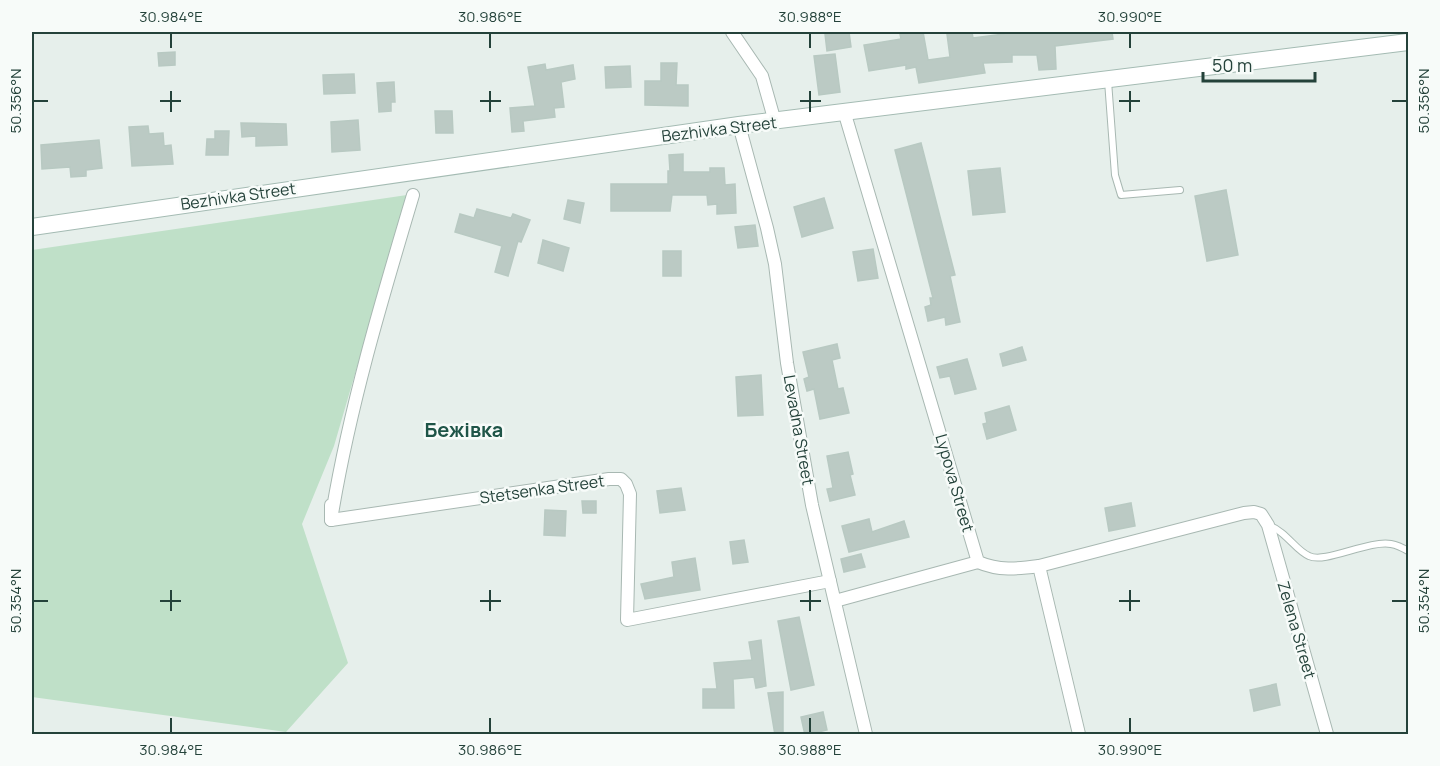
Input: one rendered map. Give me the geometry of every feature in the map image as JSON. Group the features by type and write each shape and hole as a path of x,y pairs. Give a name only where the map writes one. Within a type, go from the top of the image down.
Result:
{"main road":[{"name":"Bezhivka Street","path":"32,227 739,125 1408,42"}],"street":[{"path":"732,32 762,76 776,122"},
{"name":"Lypova Street","path":"844,111 978,562"},
{"name":"Levadna Street","path":"739,125 773,255 799,434 866,735"},
{"path":"331,520 375,320 413,195"},
{"name":"Stetsenka Street","path":"331,520 621,478 630,494 627,620 830,581"},
{"path":"331,505 331,520"},
{"path":"835,601 978,562 992,568 1011,570 1039,566 1244,513 1261,514 1268,525"},
{"name":"Zelena Street","path":"1268,525 1327,735"},
{"path":"1039,566 1079,735"}],"lane":[{"path":"1107,80 1117,190 1121,195 1126,196 1180,190"},
{"path":"1268,525 1277,528 1309,557 1322,558 1370,544 1392,544 1408,551"}],"green space":[{"path":"407,195 334,446 302,524 348,663 286,732 32,697 32,250"}],"building":[{"path":"849,32 851,47 827,51 825,34"},
{"path":"923,32 928,60 950,57 947,34 956,32 972,32 973,38 1004,34 1004,32 1112,32 1113,39 1055,46 1056,69 1039,70 1037,55 1012,55 1012,62 983,63 985,73 919,83 916,67 906,69 906,65 869,71 864,45 901,39 900,34"},
{"path":"175,52 175,65 159,66 158,53"},
{"path":"835,54 840,92 819,95 814,56"},
{"path":"661,63 677,63 676,85 688,85 688,106 645,105 645,81 661,81"},
{"path":"545,64 546,70 573,65 575,79 561,82 564,107 554,108 555,117 523,121 524,131 512,132 510,108 535,106 528,67"},
{"path":"630,66 631,87 606,88 605,67"},
{"path":"354,74 355,93 324,94 323,75"},
{"path":"394,82 395,102 391,102 391,111 379,112 377,83"},
{"path":"435,111 452,111 453,133 436,133"},
{"path":"358,120 360,150 332,152 331,122"},
{"path":"241,123 286,124 287,145 256,146 256,136 242,137"},
{"path":"148,126 149,134 163,133 164,146 171,145 173,164 132,166 129,127"},
{"path":"215,131 229,131 228,155 206,155 207,139 215,139"},
{"path":"99,140 102,168 86,170 86,176 71,177 70,167 42,169 41,145"},
{"path":"921,143 955,275 950,276 960,322 946,325 945,317 928,321 925,307 931,305 930,298 933,298 895,150"},
{"path":"683,154 683,172 710,172 710,168 724,168 725,185 735,184 736,213 717,214 717,204 708,205 707,195 672,195 670,211 611,211 611,184 668,184 669,155"},
{"path":"1000,168 1005,212 973,215 968,171"},
{"path":"1226,190 1238,255 1207,261 1195,196"},
{"path":"824,198 833,228 802,237 794,207"},
{"path":"568,200 584,203 580,223 564,219"},
{"path":"477,209 511,218 513,214 530,220 521,242 518,241 508,276 495,272 502,246 455,232 460,214 474,218"},
{"path":"755,225 758,246 738,248 735,227"},
{"path":"543,240 569,248 563,271 538,263"},
{"path":"873,249 878,278 858,281 853,252"},
{"path":"663,251 681,251 681,276 663,276"},
{"path":"837,344 840,358 832,360 838,389 843,388 849,413 820,419 814,389 807,391 804,379 809,377 803,352"},
{"path":"1022,347 1026,360 1003,366 1000,354"},
{"path":"967,359 976,389 955,394 950,376 940,378 937,367"},
{"path":"761,375 763,415 738,416 736,377"},
{"path":"1009,406 1016,430 987,439 983,424 987,423 985,413"},
{"path":"848,452 855,495 830,501 827,489 833,488 827,456"},
{"path":"681,488 685,510 660,513 657,491"},
{"path":"582,501 596,501 596,513 583,513"},
{"path":"1131,503 1135,526 1109,531 1105,508"},
{"path":"545,510 566,511 565,536 544,535"},
{"path":"869,519 872,532 904,521 909,537 849,552 842,526"},
{"path":"744,540 748,562 733,564 730,542"},
{"path":"861,554 865,567 844,572 841,559"},
{"path":"695,558 700,590 645,599 641,584 674,577 672,562"},
{"path":"799,617 814,685 791,690 778,621"},
{"path":"761,640 766,686 756,688 754,677 733,679 734,708 703,708 703,689 717,689 714,663 752,660 749,642"},
{"path":"1276,684 1280,705 1254,711 1250,690"},
{"path":"783,692 783,735 775,735 768,693"},
{"path":"823,712 827,730 805,735 801,717"}],"district":[{"name":"Бежівка","path":"464,429"}]}
